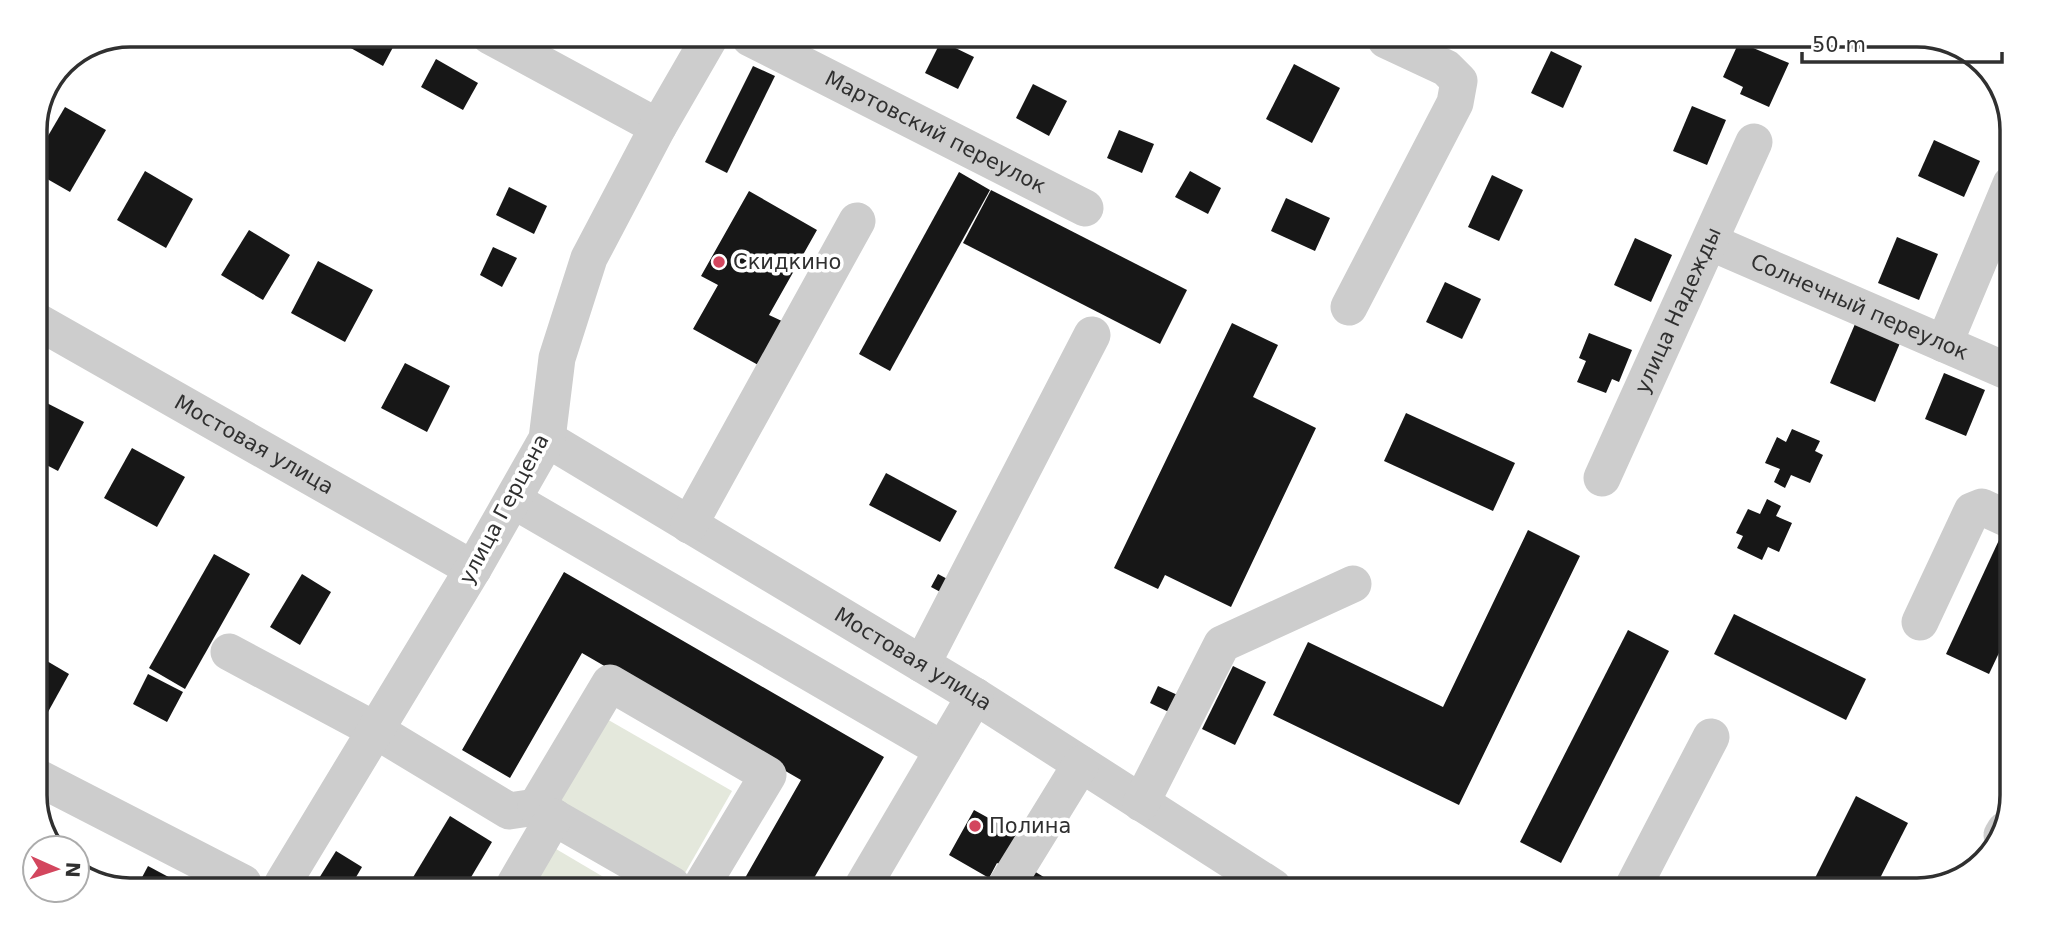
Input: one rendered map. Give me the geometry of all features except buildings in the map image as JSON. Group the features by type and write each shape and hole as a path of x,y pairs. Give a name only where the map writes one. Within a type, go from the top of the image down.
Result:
{"street":[{"path":"510,47 658,128"},
{"name":"улица Герцена","path":"286,878 474,569 547,439 557,358 589,258 704,47"},
{"name":"Мартовский переулок","path":"770,47 1085,208"},
{"path":"1349,307 1455,103 1459,81 1447,68 1402,47"},
{"name":"улица Надежды","path":"1602,478 1754,142"},
{"path":"1944,344 2000,210"},
{"path":"689,524 858,221"},
{"name":"Солнечный переулок","path":"1710,242 2000,368"},
{"name":"Мостовая улица","path":"47,327 474,569"},
{"path":"922,664 1092,335"},
{"name":"Мостовая улица","path":"547,439 975,696 1258,878"},
{"path":"513,500 943,750"},
{"path":"1920,622 1972,511 1982,507 2000,515"},
{"path":"1141,803 1222,644 1353,584"},
{"path":"229,652 375,730 509,811 545,812 660,878"},
{"path":"518,878 545,812 610,683 768,775 706,878"},
{"path":"868,878 975,696"},
{"path":"1638,878 1711,737"},
{"path":"1011,878 1081,764"},
{"path":"47,782 233,878"}],"shaded area":[{"path":"605,718 732,791 682,878 678,878 554,807"},
{"path":"551,846 605,878 532,878"}],"place":[{"name":"Скидкино","path":"719,262"},
{"name":"Полина","path":"975,826"}]}
